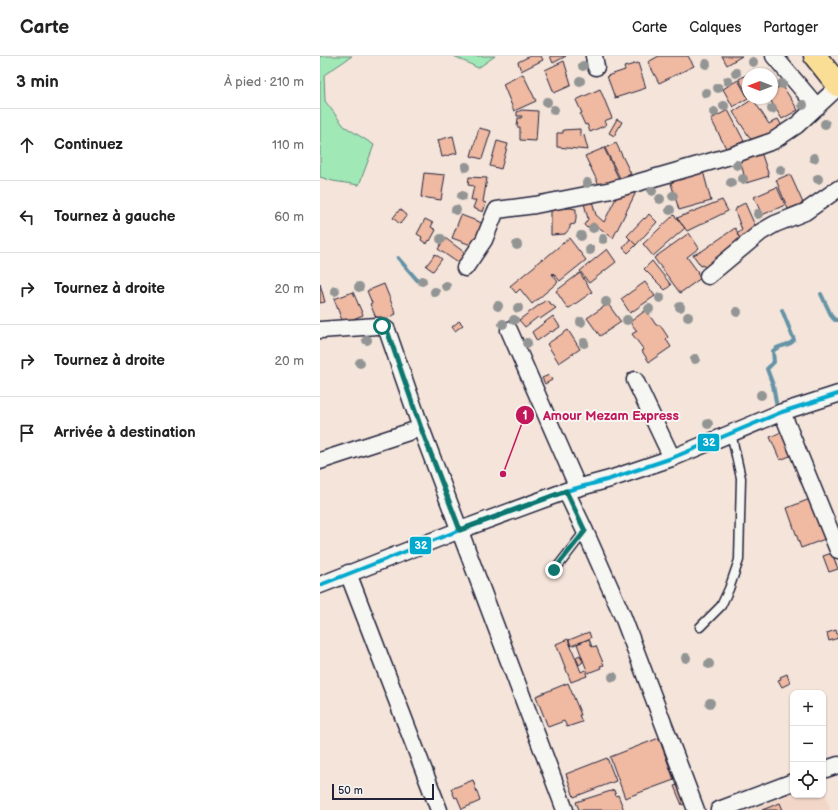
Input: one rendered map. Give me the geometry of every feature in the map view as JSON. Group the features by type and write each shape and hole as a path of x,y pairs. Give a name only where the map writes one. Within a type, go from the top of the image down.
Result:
{"highway":[{"path":"815,56 838,86"}],"street":[{"path":"774,56 817,107"},
{"path":"465,268 484,240 497,210 535,205 612,190 730,156 774,140 797,125 838,86"},
{"path":"708,276 761,232 775,224 805,212 838,189"},
{"path":"320,330 377,326 382,326 387,330 421,428 566,810"},
{"path":"509,330 572,490 585,531 622,617 696,810"},
{"path":"635,380 672,458"},
{"path":"320,585 460,530 572,490 672,458 782,412 838,394"},
{"path":"782,412 838,550"},
{"path":"320,462 421,428"},
{"path":"348,573 439,810"},
{"path":"826,769 838,765"},
{"path":"719,810 790,783"}],"lane":[{"path":"700,627 722,606 739,560 741,478 731,433"},
{"path":"554,570 585,531"}],"shaded area":[{"path":"790,794 790,798 826,798 826,794 830,810 752,810"}],"green space":[{"path":"320,56 352,56 324,75 325,101 344,126 374,145 359,185 333,181 320,177"},
{"path":"454,56 495,56 478,68"}],"building":[{"path":"530,56 541,56 543,60 521,71 518,62"},
{"path":"550,56 566,56 553,63"},
{"path":"659,56 688,56 694,66 659,83 648,62"},
{"path":"722,56 742,56 727,65"},
{"path":"564,61 571,84 570,86 554,93 545,70"},
{"path":"638,63 646,88 615,98 607,76 625,70 624,67"},
{"path":"523,74 536,101 514,111 503,84"},
{"path":"742,77 742,85 739,79"},
{"path":"738,80 742,87 742,102 733,107 723,89"},
{"path":"782,85 798,110 782,119 773,104 778,104 778,87"},
{"path":"600,89 612,118 604,121 606,125 590,132 587,124 585,125 580,114 582,113 576,100"},
{"path":"745,104 756,104 769,124 778,119 783,128 754,144 733,112"},
{"path":"522,110 538,111 536,141 520,140 520,127 517,127 518,118 521,118 522,116 517,116 517,112"},
{"path":"728,110 744,141 727,150 711,119"},
{"path":"617,119 622,122 614,136 609,133"},
{"path":"479,128 491,131 482,159 471,156"},
{"path":"580,129 580,136 584,135 588,150 557,147 557,133 563,133 563,130"},
{"path":"453,136 457,153 442,157 438,140"},
{"path":"497,141 508,144 501,169 490,166"},
{"path":"616,143 631,174 620,178 605,148"},
{"path":"604,148 620,181 601,189 585,156"},
{"path":"761,152 769,176 746,183 740,159"},
{"path":"703,171 711,201 679,210 670,180"},
{"path":"424,173 445,175 441,200 421,197"},
{"path":"790,174 803,203 788,209 776,180"},
{"path":"469,177 487,178 483,202 486,203 483,212 473,208 476,200 471,200 474,186 468,185"},
{"path":"777,187 785,205 762,215 754,197"},
{"path":"633,190 635,194 613,238 593,223 587,228 584,225 588,219 584,203 592,201 596,215 604,222 618,194"},
{"path":"722,200 728,211 687,231 677,218"},
{"path":"745,203 757,230 743,242 737,234 742,230 735,211 737,207"},
{"path":"400,209 407,215 400,224 393,218"},
{"path":"551,209 576,209 575,224 570,225 570,228 565,234 551,235"},
{"path":"649,214 657,222 636,245 627,236"},
{"path":"461,215 482,223 474,246 452,238"},
{"path":"674,215 685,228 653,256 643,244"},
{"path":"425,219 433,223 431,227 436,230 427,244 421,240 422,237 417,234"},
{"path":"735,228 738,233 737,234 743,242 705,268 703,265 701,266 693,255 702,251"},
{"path":"689,233 699,248 687,257 701,278 680,293 654,258"},
{"path":"445,238 468,255 461,265 438,249"},
{"path":"569,238 586,260 560,281 553,273 552,274 558,282 532,304 520,289 516,293 510,286"},
{"path":"630,239 636,245 628,253 623,248"},
{"path":"607,249 616,262 589,283 580,271"},
{"path":"435,254 442,259 433,271 426,266"},
{"path":"652,261 671,285 665,290 644,269"},
{"path":"580,273 592,292 568,309 556,291"},
{"path":"645,282 655,296 630,313 621,299"},
{"path":"320,284 325,302 320,303"},
{"path":"384,284 396,314 378,322 370,304 372,303 367,291"},
{"path":"353,292 363,315 343,323 334,299"},
{"path":"546,300 556,308 540,319 538,317 525,327 519,320"},
{"path":"608,304 621,322 600,336 587,318"},
{"path":"646,310 656,325 660,325 668,337 666,339 671,347 649,362 642,351 644,350 632,334 637,331 630,322"},
{"path":"553,316 560,327 552,332 551,331 537,341 532,332"},
{"path":"459,321 463,325 455,331 452,327"},
{"path":"568,330 580,349 559,363 547,344"},
{"path":"549,375 552,380 545,384 542,378"},
{"path":"786,430 795,454 780,460 770,437"},
{"path":"810,499 825,539 801,548 787,508"},
{"path":"832,553 838,569 829,572 823,556"},
{"path":"836,630 838,638 829,641 827,633"},
{"path":"589,632 591,638 571,646 569,640"},
{"path":"568,639 581,672 585,670 587,676 571,682 556,644"},
{"path":"589,639 592,647 596,646 604,665 600,666 601,668 588,673 577,644"},
{"path":"580,655 583,662 579,665 576,657"},
{"path":"787,674 790,683 782,687 778,680 781,679 780,677"},
{"path":"568,683 581,715 579,715 582,722 567,727 564,721 548,727 536,696"},
{"path":"659,738 674,780 625,798 610,757"},
{"path":"607,758 616,781 574,797 566,774"},
{"path":"473,780 480,801 462,809 457,797 455,798 451,789"},
{"path":"678,785 686,803 682,805 674,786"},
{"path":"614,790 616,796 618,795 624,810 579,810 576,802"},
{"path":"780,803 783,810 762,810"}],"waterway":[{"path":"398,258 418,281"},
{"path":"821,294 832,317 835,320 838,320"},
{"path":"776,402 773,385 767,369 774,362 773,351 778,347 789,344 794,340 782,310"}],"transit line":[{"name":"32","path":"320,585 460,530 566,491 610,479 672,458 782,412 838,394"}],"place":[{"name":"Amour Mezam Express","path":"503,474"}],"route":[{"path":"382,326 387,330 421,428 460,530 566,491 585,531 554,570"}]}
